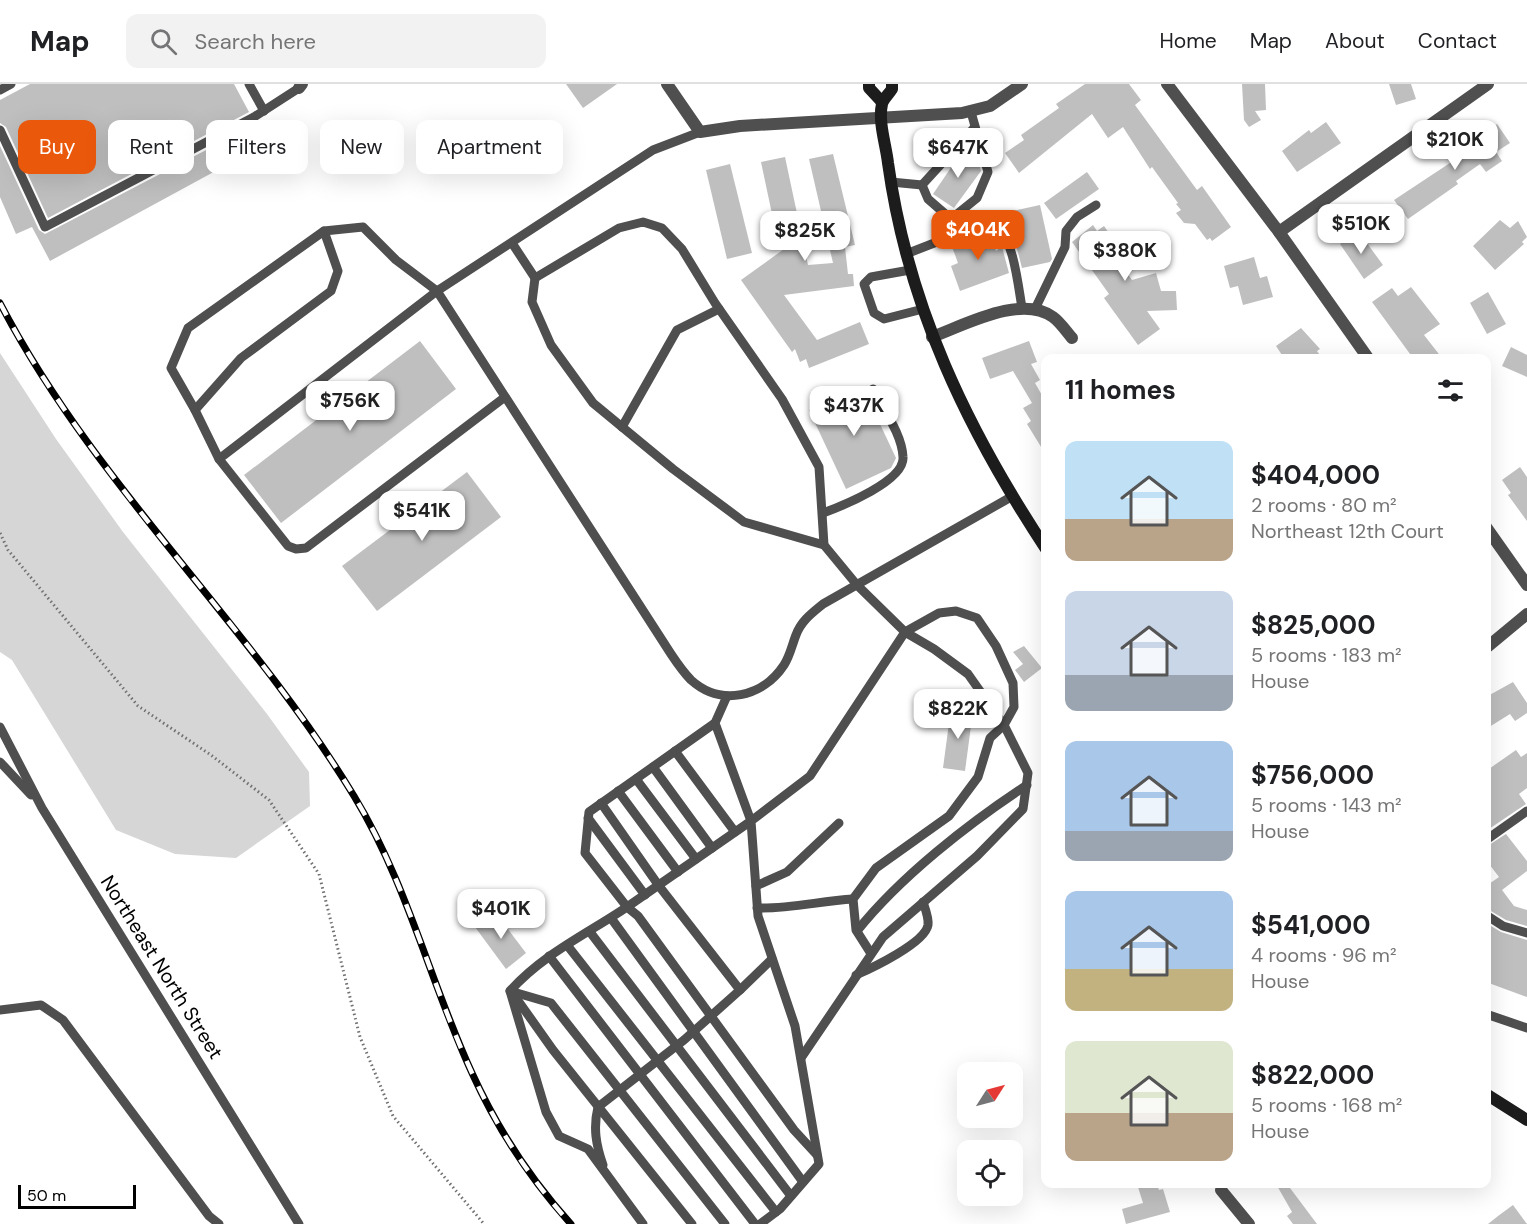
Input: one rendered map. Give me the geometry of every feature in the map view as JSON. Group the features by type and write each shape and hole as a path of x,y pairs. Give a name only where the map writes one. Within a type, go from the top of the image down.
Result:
{"main road":[{"path":"869,84 869,88 882,102"},
{"path":"892,84 892,90 882,102 882,119 891,182 910,270 932,338 961,406 1011,496 1041,541"},
{"path":"1491,1097 1527,1120"}],"street":[{"path":"667,84 700,132 740,126 970,112 990,106 1022,84"},
{"path":"1167,84 1279,232 1365,354"},
{"path":"1279,232 1488,84"},
{"path":"932,338 1015,307 1054,317 1072,338"},
{"path":"1491,534 1527,585"},
{"path":"1491,644 1527,614"},
{"path":"1221,1190 1249,1224"}],"lane":[{"path":"0,90 11,84"},
{"path":"249,84 264,111"},
{"path":"0,130 45,227 264,111 300,86"},
{"path":"922,185 928,199 951,219 977,198 988,172 970,112"},
{"path":"922,185 974,128"},
{"path":"219,459 437,291 653,150 700,132"},
{"path":"891,182 922,185"},
{"path":"1029,309 1065,247 1066,231 1077,217 1096,205"},
{"path":"906,254 996,219 1005,232 1029,309"},
{"path":"535,278 619,228 643,222 662,228 682,249 719,309 782,399 819,467 824,545"},
{"path":"505,397 306,548 297,549 288,546 219,459 195,410 171,369 188,328 324,231 363,227 396,260 437,291 671,654 691,680 710,693 727,696 744,695 761,688 775,677 785,663 796,632 805,619 824,604 1011,496"},
{"path":"195,410 241,358 331,291 338,271 324,231"},
{"path":"512,243 535,278 532,302 551,345 593,403 744,522 824,545 857,585 905,632 934,649 968,674 1004,725 1029,773 1023,809 977,856 883,937 870,952 801,1058"},
{"path":"910,270 871,277 864,284 874,312 884,319 923,309"},
{"path":"622,427 677,330 719,309"},
{"path":"823,513 853,502 900,470 904,459 900,441 873,389"},
{"path":"510,991 528,971 627,908 751,821 810,776 905,632 939,614 956,611 977,618 996,646 1013,683 1014,707 1004,725 990,738 978,777 949,816 876,868 853,899 857,931 870,952"},
{"path":"727,696 715,723 588,812 585,853 627,908 638,916 794,1130 818,1156"},
{"path":"715,723 751,821 757,908 795,1026 819,1164 791,1197 760,1224"},
{"name":"Northeast North Street","path":"0,728 42,808 299,1224"},
{"path":"675,751 735,832"},
{"path":"0,762 42,808"},
{"path":"652,767 712,848"},
{"path":"636,779 696,859"},
{"path":"857,931 880,902 987,813 1027,785"},
{"path":"618,791 678,872"},
{"path":"601,803 658,886 740,990"},
{"path":"1491,836 1527,811"},
{"path":"588,818 645,895"},
{"path":"756,886 787,872 839,823"},
{"path":"757,908 788,909 821,901 853,899"},
{"path":"856,975 872,968 923,936 928,924 923,902"},
{"path":"611,918 803,1182"},
{"path":"1491,918 1503,926 1527,933"},
{"path":"590,932 791,1197"},
{"path":"567,945 776,1212"},
{"path":"549,956 755,1224"},
{"path":"606,1173 596,1144 594,1122 598,1107 676,1046 772,959"},
{"path":"510,991 551,1002 725,1224"},
{"path":"510,991 598,1107 692,1224"},
{"path":"510,991 546,1112 559,1137 588,1149 643,1224"},
{"path":"0,1010 41,1005 63,1020 160,1153 209,1216 219,1224"},
{"path":"1491,1016 1527,1028"}],"path":[{"path":"0,533 8,550 138,706 211,755 269,800 319,874 360,1037 393,1116 484,1224"}],"shaded area":[{"path":"0,353 56,439 123,532 267,714 309,772 310,806 236,858 175,854 116,830 12,660 0,652"}],"building":[{"path":"30,84 234,84 249,112 234,120 206,120 206,135 194,141 194,120 108,120 108,174 131,174 48,218 28,174 96,174 96,120 18,120 18,153 6,127 0,123 0,100"},
{"path":"566,84 617,84 583,108"},
{"path":"1085,84 1129,84 1141,100 1135,105 1197,190 1202,186 1231,227 1212,241 1210,238 1207,240 1195,224 1184,223 1176,213 1181,210 1176,204 1178,203 1152,167 1150,169 1123,127 1108,138 1092,114 1019,173 1005,153 1024,140 1021,135 1059,108 1056,104"},
{"path":"1242,84 1265,84 1266,110 1255,111 1261,120 1249,127 1244,120"},
{"path":"1389,84 1411,84 1416,99 1396,105"},
{"path":"1326,122 1341,143 1297,172 1282,151 1309,130 1311,133"},
{"path":"1497,124 1510,143 1496,152 1502,161 1486,172 1480,164 1456,181 1458,184 1408,219 1394,200 1459,157 1456,153 1467,146 1466,144"},
{"path":"0,146 39,230 45,234 160,174 194,174 194,156 206,150 206,174 210,174 50,261 32,227 16,234 0,197"},
{"path":"963,150 977,159 981,171 954,208 933,194"},
{"path":"833,154 855,245 845,247 848,274 853,274 854,286 784,295 817,340 860,322 869,344 809,368 806,359 800,362 795,349 792,352 741,280 791,244 779,247 761,162 785,157 808,265 833,263 809,159"},
{"path":"730,164 752,253 727,259 706,170"},
{"path":"1087,172 1099,189 1056,219 1044,203"},
{"path":"1040,205 1052,259 1050,262 1022,268 1015,241 1018,240 1012,211"},
{"path":"1500,220 1510,228 1518,221 1527,237 1522,242 1524,244 1495,270 1473,246"},
{"path":"1093,225 1097,231 1104,226 1115,242 1128,232 1140,249 1120,263 1132,280 1156,273 1161,291 1176,291 1177,310 1147,311 1160,329 1138,345 1104,298 1109,294 1072,242"},
{"path":"988,229 996,251 1002,247 1009,273 960,291 951,266 958,263 951,244"},
{"path":"1358,231 1383,265 1364,279 1340,244"},
{"path":"1254,257 1260,278 1267,276 1273,297 1243,305 1238,286 1230,288 1224,266"},
{"path":"1411,287 1440,324 1424,335 1439,354 1410,354 1372,302 1392,288 1398,296"},
{"path":"1488,292 1506,324 1487,334 1470,303"},
{"path":"1301,328 1320,349 1317,351 1319,354 1281,354 1276,346"},
{"path":"420,341 456,389 281,523 244,475"},
{"path":"1029,341 1037,362 1031,364 1040,380 1035,383 1041,394 1041,447 1027,424 1031,421 1023,408 1032,403 1013,371 990,379 982,358"},
{"path":"1511,347 1527,355 1527,377 1502,366"},
{"path":"862,386 896,458 891,468 846,489 809,410"},
{"path":"1520,467 1527,477 1527,521 1508,495 1511,493 1502,480"},
{"path":"467,472 501,517 377,611 342,566"},
{"path":"1024,646 1041,669 1024,682 1015,670 1023,664 1013,652"},
{"path":"1513,682 1527,703 1527,713 1515,721 1510,714 1491,726 1491,694"},
{"path":"951,708 973,711 965,771 943,768"},
{"path":"1516,750 1521,757 1527,753 1527,788 1519,794 1526,804 1491,828 1491,768"},
{"path":"1506,834 1527,861 1527,871 1502,890 1514,906 1527,910 1527,926 1506,920 1491,911 1491,883 1499,877 1491,867 1491,844"},
{"path":"495,912 526,953 506,969 475,927"},
{"path":"1491,926 1501,932 1527,940 1527,997 1491,984"},
{"path":"1138,1188 1163,1189 1170,1212 1126,1224 1122,1209 1143,1203"},
{"path":"1278,1188 1290,1188 1317,1224 1293,1224 1287,1216 1292,1212"},
{"path":"1513,1205 1527,1224 1488,1224 1498,1216"}],"railway":[{"path":"0,303 38,369 80,432 268,671 354,796 389,863 457,1039 482,1093 528,1171 571,1224"}]}
